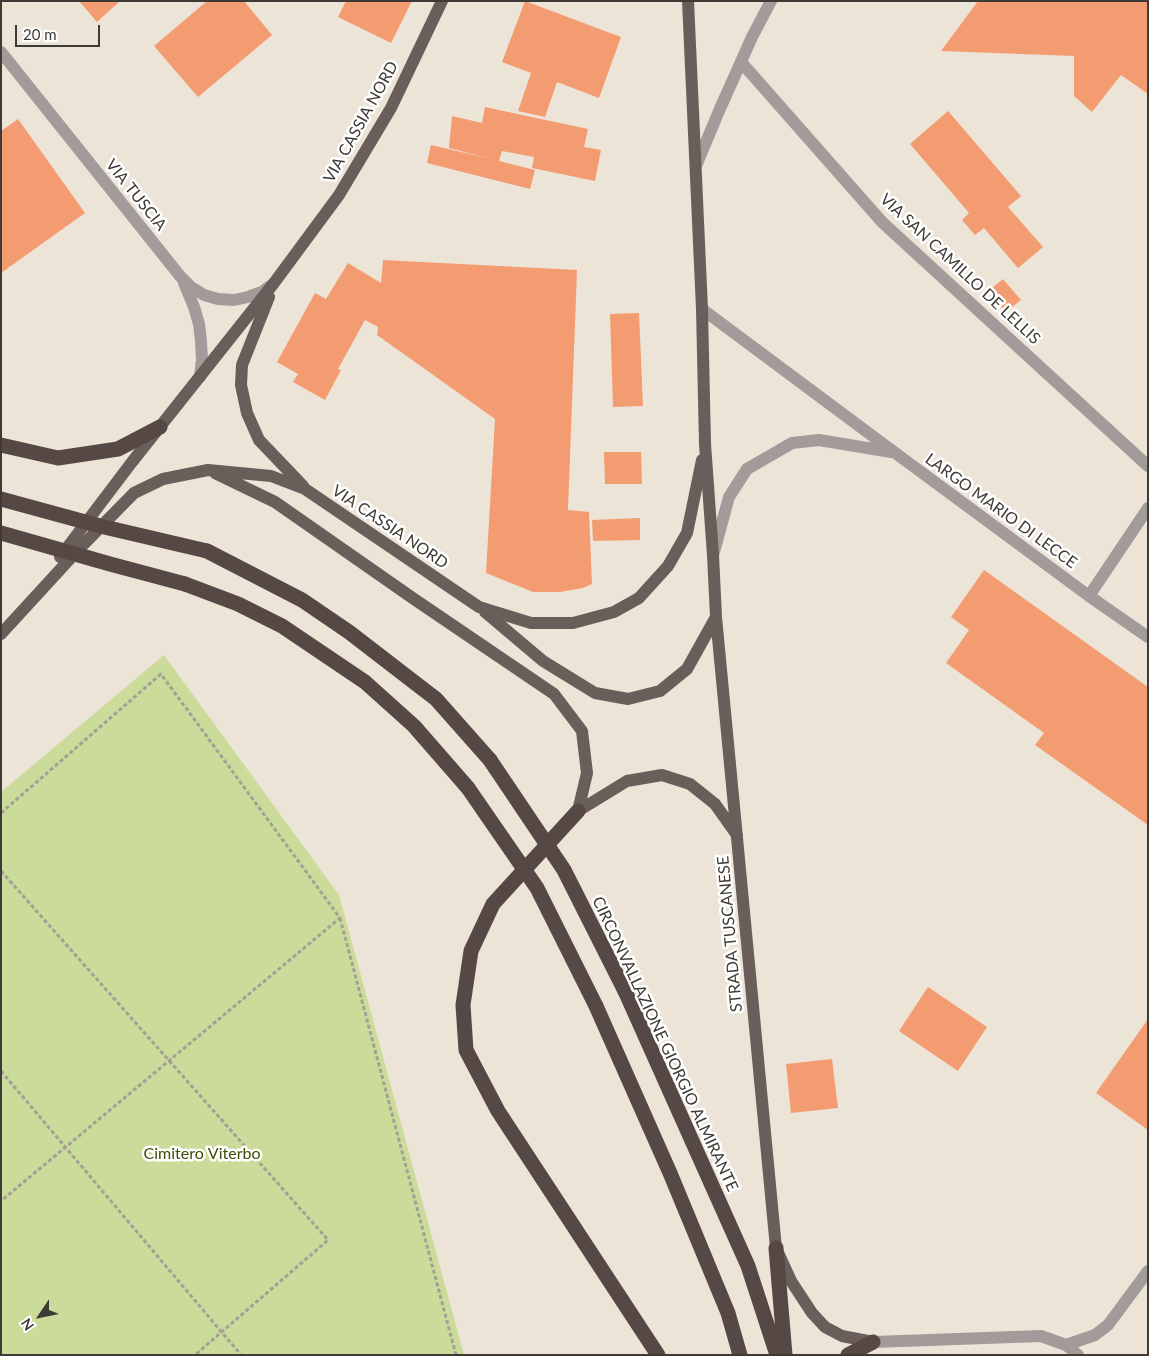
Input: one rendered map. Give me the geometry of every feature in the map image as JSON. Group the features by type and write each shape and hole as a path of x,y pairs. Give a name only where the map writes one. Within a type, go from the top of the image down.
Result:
{"highway":[{"path":"1,445 58,458 118,449 160,427"},
{"name":"CIRCONVALLAZIONE GIORGIO ALMIRANTE","path":"1,499 100,526 207,551 302,600 357,638 436,698 490,760 564,870 625,991 748,1266 777,1355"},
{"path":"1,533 185,584 238,604 282,626 365,682 414,726 468,788 537,888 596,1006 670,1172 728,1312 740,1355"},
{"path":"578,811 493,904 474,943 471,950 463,1005 466,1050 498,1111 658,1355"},
{"path":"776,1248 785,1355"},
{"path":"848,1355 873,1342"}],"main road":[{"name":"VIA CASSIA NORD","path":"3,633 160,427 274,283 339,195 386,116 442,1"},
{"name":"VIA CASSIA NORD","path":"688,1 702,309 705,444 716,617"},
{"path":"274,283 242,365 241,385 247,414 259,440 305,489"},
{"name":"VIA CASSIA NORD","path":"3,633 79,549 134,493 163,479 208,470 271,476 305,489 479,607 531,623 572,623 614,612 639,598 668,566 687,533 705,444"},
{"path":"208,470 275,502 554,694 582,731 588,773 578,811"},
{"path":"479,607 550,666 595,693 628,699 660,691 687,668 716,617"},
{"name":"STRADA TUSCANESE","path":"716,617 776,1248"},
{"path":"578,811 627,781 662,775 690,784 715,804 738,835"},
{"path":"776,1248 792,1281 812,1313 825,1327 842,1336 873,1342"}],"street":[{"path":"696,166 752,36 771,1"},
{"name":"VIA TUSCIA","path":"1,52 180,276 191,287 204,295 218,299 234,300 262,292 274,283"},
{"name":"VIA SAN CAMILLO DE LELLIS","path":"741,62 882,222 1148,466"},
{"path":"180,276 188,292 199,324 202,341 200,377"},
{"name":"LARGO MARIO DI LECCE","path":"702,309 1089,596 1148,637"},
{"name":"LARGO MARIO DI LECCE","path":"713,555 729,497 747,469 792,443 819,440 894,452"},
{"path":"1089,596 1148,508"},
{"path":"1066,1345 1095,1335 1108,1325 1148,1271"},
{"path":"873,1342 1041,1336 1066,1345 1078,1355"}],"path":[{"path":"1,813 160,674 340,918 456,1355"},
{"path":"1,871 328,1240 195,1355"},
{"path":"1,1201 340,918"},
{"path":"1,1071 241,1355"}],"green space":[{"name":"Cimitero Viterbo","path":"164,655 339,895 464,1355 1,1355 1,792"}],"building":[{"path":"79,1 120,1 97,22"},
{"path":"207,1 244,1 272,35 198,97 154,46"},
{"path":"346,1 412,1 391,43 338,17"},
{"path":"525,1 621,37 599,98 557,82 545,117 518,111 531,73 502,62"},
{"path":"978,1 1148,1 1148,94 1121,75 1092,112 1074,96 1074,56 941,51"},
{"path":"485,107 588,129 584,147 601,150 595,181 532,168 534,157 502,151 499,161 535,170 530,189 427,163 431,145 491,159 449,148 452,116 482,123"},
{"path":"948,111 1021,196 1008,207 1043,247 1018,268 984,228 975,235 962,220 969,213 910,144"},
{"path":"18,119 85,213 1,273 1,131"},
{"path":"383,260 577,270 568,510 589,512 592,584 583,588 560,592 533,592 486,573 495,419 377,335 378,327 365,320 338,369 341,370 325,400 293,382 298,374 277,362 315,293 326,299 348,263 381,283"},
{"path":"1003,279 1021,300 1006,312 988,291"},
{"path":"639,313 643,406 613,407 610,314"},
{"path":"604,452 641,452 642,484 605,484"},
{"path":"640,518 640,540 593,541 592,520"},
{"path":"984,570 1148,687 1148,825 1035,745 1044,733 946,663 969,630 951,617"},
{"path":"928,987 987,1027 958,1071 899,1031"},
{"path":"1148,1019 1148,1130 1096,1093"},
{"path":"832,1059 838,1108 791,1113 786,1064"}]}
